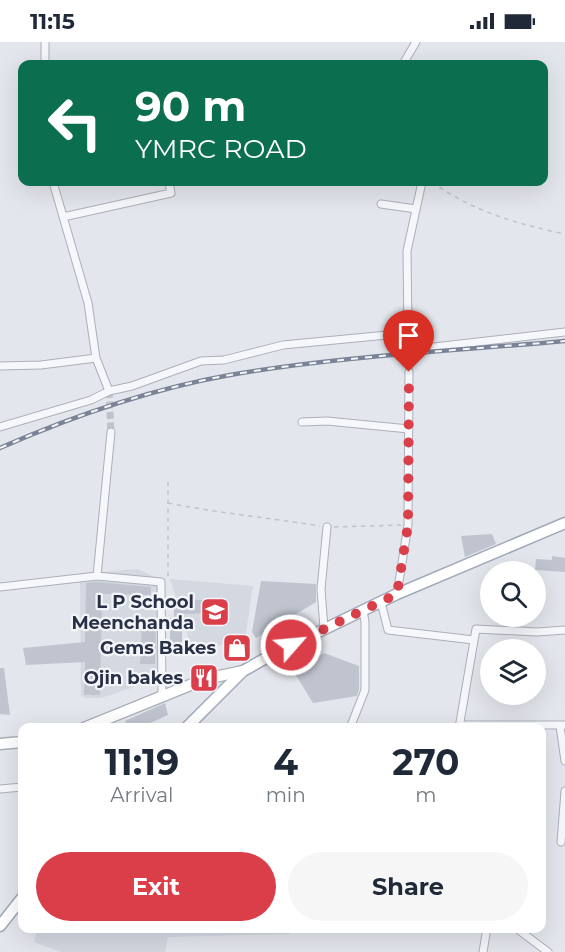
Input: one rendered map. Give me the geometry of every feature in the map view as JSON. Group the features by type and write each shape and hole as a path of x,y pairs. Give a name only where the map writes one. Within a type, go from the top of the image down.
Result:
{"main road":[{"path":"96,723 205,679 243,671 324,628 397,594 565,524"},
{"path":"191,723 243,671"},
{"path":"0,744 18,742"},
{"path":"0,926 18,903"}],"street":[{"path":"45,42 45,60"},
{"path":"406,60 416,42"},
{"path":"54,186 88,303 96,358 109,391"},
{"path":"63,217 171,194 170,186"},
{"path":"0,427 91,400 109,391 132,386 201,361 224,360 284,345 408,333 407,251 421,186"},
{"path":"381,204 416,209"},
{"path":"408,350 565,332"},
{"path":"0,366 41,365 96,358"},
{"path":"397,594 408,525 409,372"},
{"path":"302,422 327,421 408,429"},
{"path":"98,576 111,432"},
{"path":"324,628 321,590 327,527"},
{"path":"0,587 98,576 161,582 162,696"},
{"path":"381,602 388,630 474,639"},
{"path":"352,723 365,690 363,610"},
{"path":"460,723 476,629 537,632 565,630"},
{"path":"546,725 562,725 565,761"},
{"path":"0,789 18,787"},
{"path":"561,842 565,791"},
{"path":"483,952 486,933"},
{"path":"523,933 548,952"}],"path":[{"path":"438,186 462,201 500,218 565,234"},
{"path":"168,503 207,511 245,514 327,527 408,525"}],"shaded area":[{"path":"138,569 161,580 163,668 158,679 101,698 81,696 80,578 90,573"},
{"name":"L P School Meenchanda","path":"170,579 253,586 245,639 193,652"},
{"path":"36,933 290,933 168,937 165,952 61,952 34,942"}],"building":[{"path":"492,534 496,544 465,557 461,536"},
{"path":"552,556 565,558 565,572 546,571 546,561 536,561 536,559 552,560"},
{"path":"261,581 316,584 316,602 256,638 252,632"},
{"path":"86,583 151,587 151,595 102,594 100,695 84,695 85,662 26,665 23,648 85,642"},
{"path":"174,600 212,600 214,613 182,614 182,643 174,650 170,645 170,618 174,618"},
{"path":"142,621 156,621 155,664 140,664"},
{"path":"324,653 359,666 357,696 313,703 294,672"},
{"path":"0,668 4,668 10,715 0,714"},
{"path":"165,703 168,715 150,723 126,723 125,721"}],"tunnel":[{"path":"408,333 409,372"},
{"path":"109,391 111,432"}],"railway":[{"path":"0,448 113,405 171,388 230,375 355,359 565,341"}],"place":[{"name":"L P School Meenchanda","path":"215,612"},
{"name":"Gems Bakes","path":"237,648"},
{"name":"Ojin bakes","path":"204,678"}],"route":[{"path":"291,645 397,594 408,525 409,372"}]}
